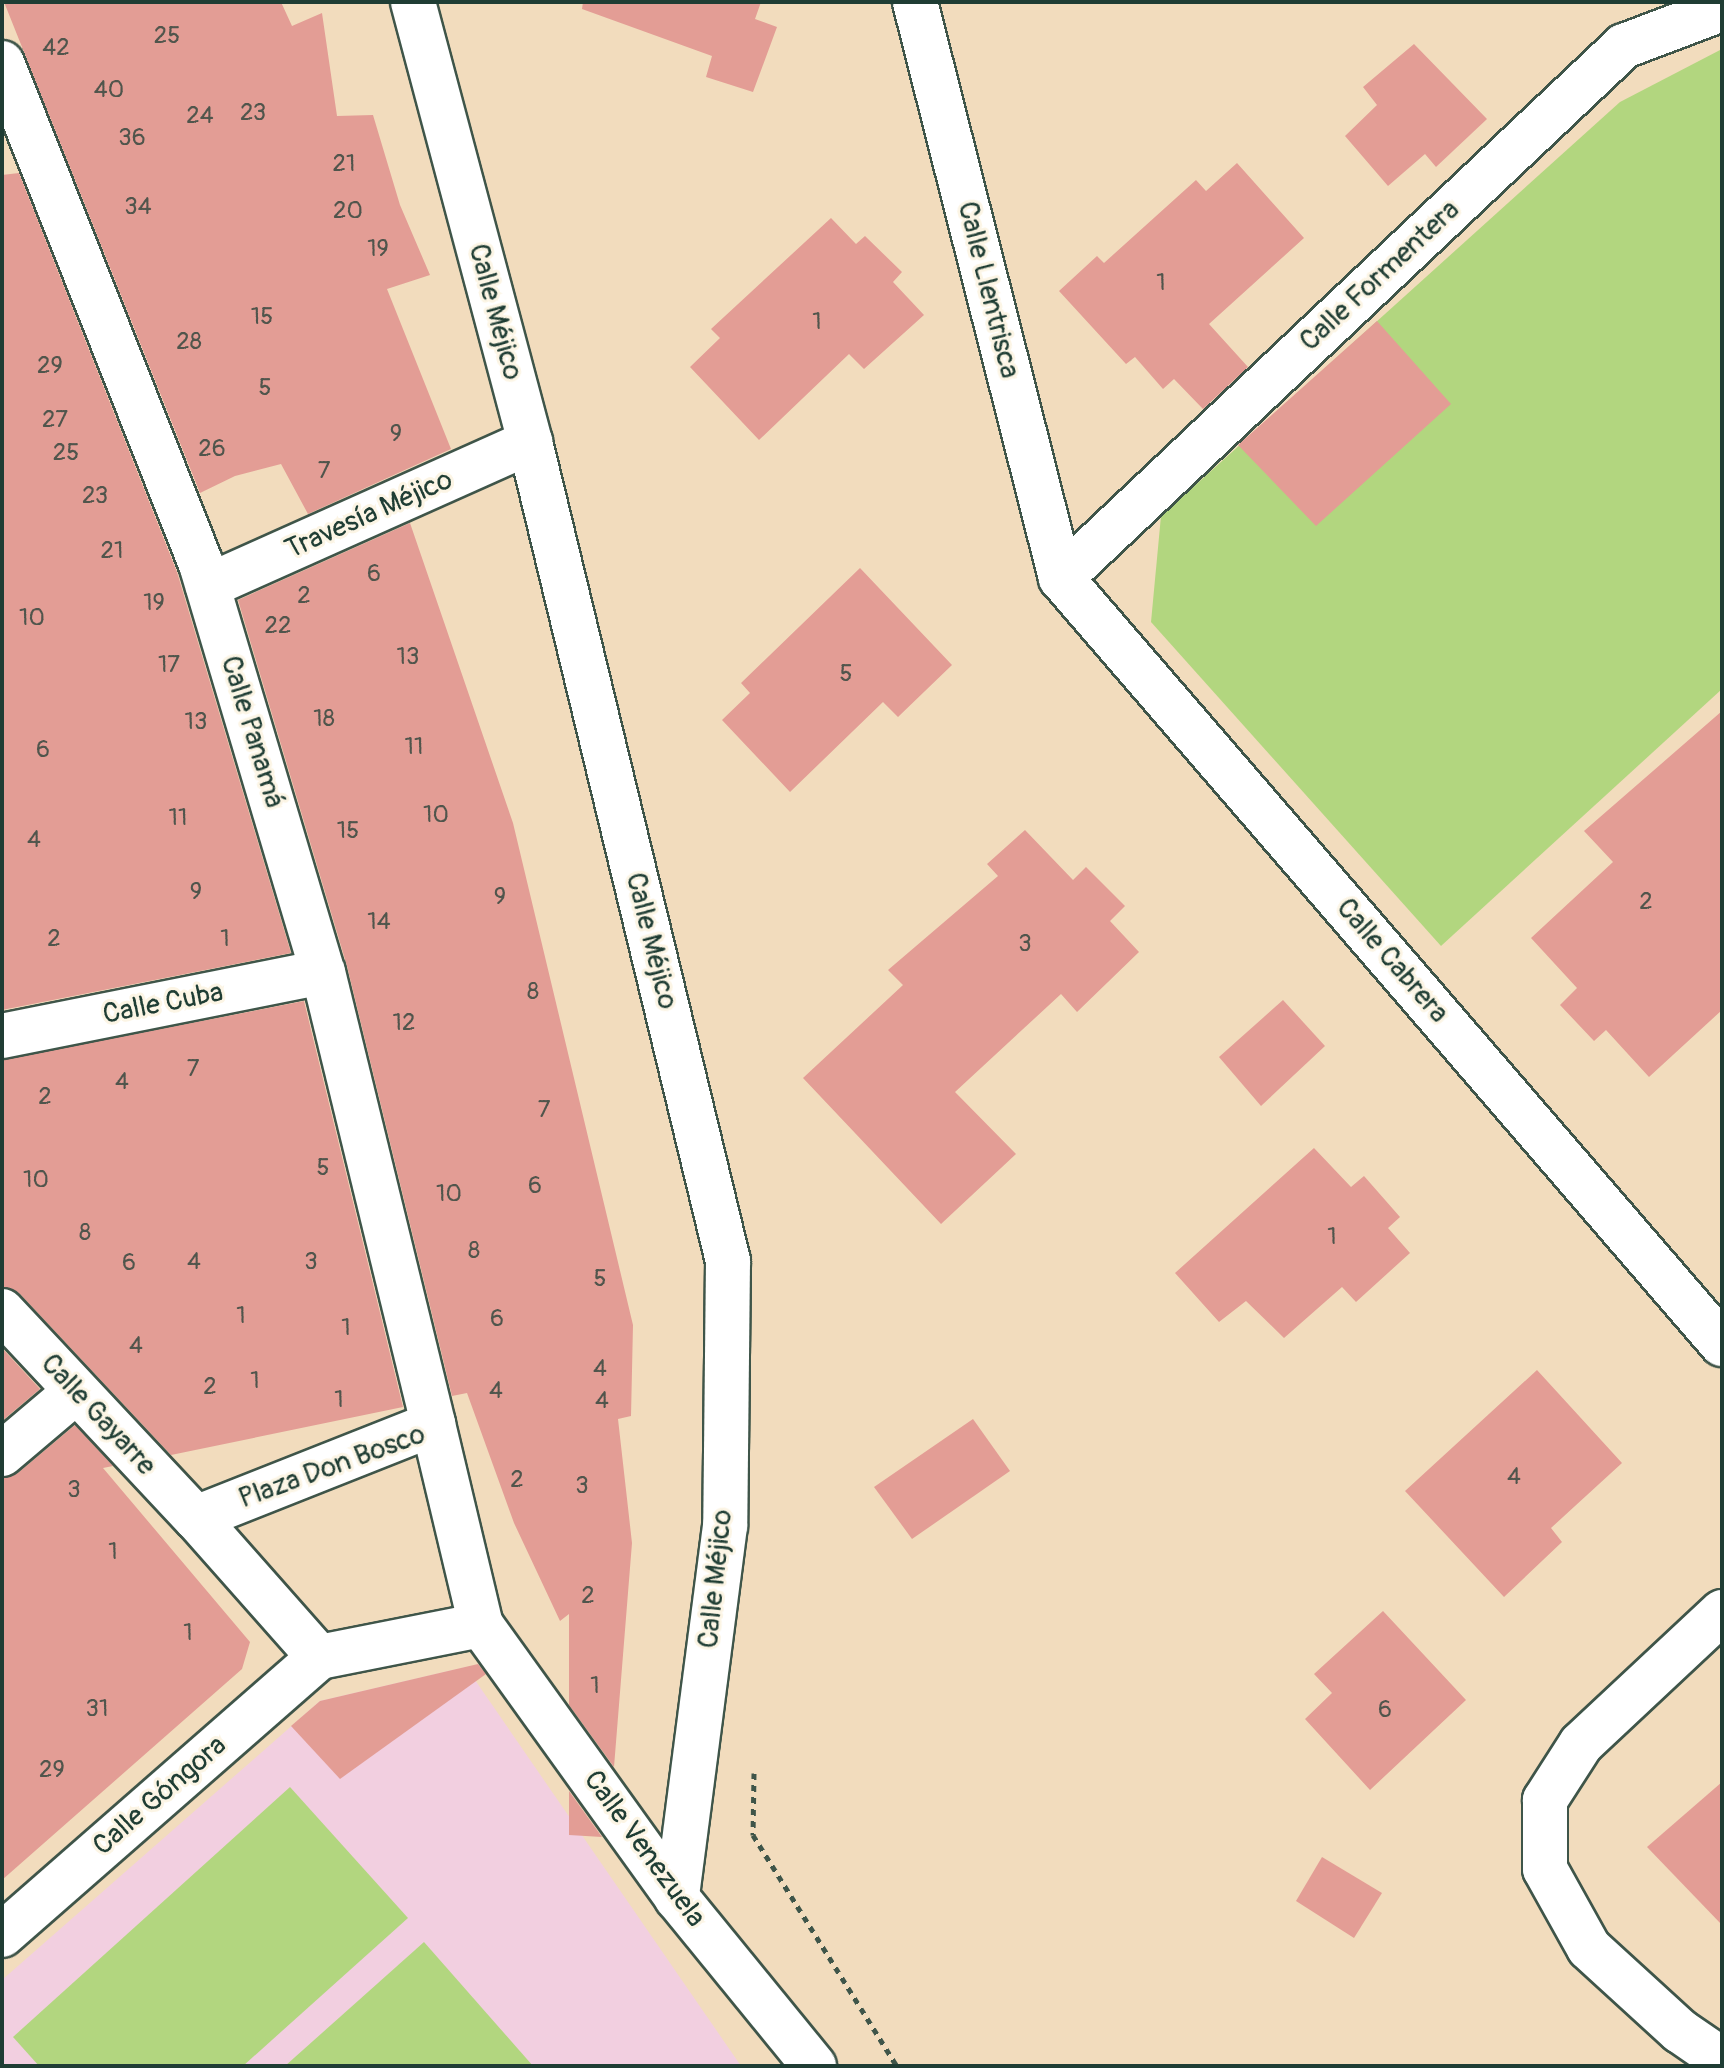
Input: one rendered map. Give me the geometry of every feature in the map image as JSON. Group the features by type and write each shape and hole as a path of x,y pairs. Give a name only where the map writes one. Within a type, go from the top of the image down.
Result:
{"street":[{"name":"Calle Méjico","path":"413,2 530,442 728,1261 725,1526 677,1898"},
{"name":"Calle Llentrisca","path":"915,2 1061,578"},
{"name":"Calle Formentera","path":"1061,578 1624,46 1722,9"},
{"name":"Calle Panamá","path":"2,63 208,586 323,972 433,1424"},
{"name":"Travesía Méjico","path":"208,586 391,507 530,442"},
{"name":"Calle Cabrera","path":"1061,578 1722,1344"},
{"name":"Calle Cuba","path":"2,1036 323,972"},
{"name":"Calle Gayarre","path":"2,1311 196,1518"},
{"path":"2,1454 75,1392"},
{"name":"Plaza Don Bosco","path":"319,1657 196,1518 433,1424 481,1625"},
{"path":"1722,1612 1581,1744 1545,1800 1545,1869 1589,1948 1680,2031 1722,2060"},
{"name":"Calle Venezuela","path":"481,1625 677,1898 814,2066"},
{"path":"319,1657 481,1625"},
{"name":"Calle Góngora","path":"2,1935 319,1657"}],"shaded area":[{"path":"466,1667 741,2066 2,2066 2,1980 320,1701"}],"green space":[{"path":"1722,49 1722,689 1441,946 1151,622 1161,516 1620,102"},
{"path":"290,1787 408,1918 243,2066 39,2066 13,2037"},
{"path":"424,1942 533,2066 285,2066"}],"building":[{"path":"4,2 281,2 292,26 322,13 337,116 373,115 400,205 430,275 387,289 451,449 308,514 281,464 235,476 200,493"},
{"path":"583,2 761,2 755,19 777,27 753,92 706,77 712,56 582,9"},
{"path":"1414,44 1487,119 1436,167 1425,154 1388,186 1345,136 1377,105 1363,87"},
{"path":"1237,163 1304,238 1209,324 1248,367 1203,409 1174,379 1163,389 1135,357 1126,364 1059,291 1097,256 1104,263 1196,180 1206,191"},
{"path":"19,173 177,572 291,953 2,1010 2,175"},
{"path":"831,218 856,244 865,236 902,272 893,282 924,315 864,369 849,354 759,440 690,367 720,338 711,329"},
{"path":"1377,321 1451,404 1316,526 1238,445"},
{"path":"410,523 513,823 633,1325 631,1416 618,1419 632,1543 614,1767 569,1705 569,1614 560,1621 514,1523 467,1393 452,1396 347,966 238,600"},
{"path":"860,568 952,665 898,717 883,702 790,792 722,720 750,693 741,683"},
{"path":"1722,711 1722,1010 1649,1077 1606,1030 1594,1041 1560,1005 1577,988 1531,938 1613,862 1584,831"},
{"path":"1025,830 1073,880 1086,867 1125,906 1110,921 1139,952 1077,1012 1061,994 955,1092 1016,1154 941,1224 803,1078 903,985 888,970 998,876 987,864"},
{"path":"1283,1000 1325,1046 1261,1106 1219,1057"},
{"path":"304,1001 403,1407 171,1455 20,1294 2,1287 2,1060"},
{"path":"1314,1148 1351,1187 1364,1176 1400,1217 1388,1228 1410,1253 1356,1302 1342,1287 1284,1338 1246,1301 1219,1322 1175,1273"},
{"path":"2,1348 40,1389 2,1421"},
{"path":"1537,1370 1622,1463 1551,1528 1562,1542 1504,1597 1405,1491"},
{"path":"973,1419 1010,1471 912,1539 874,1487"},
{"path":"75,1425 113,1466 103,1468 250,1642 242,1669 2,1880 2,1478 18,1473"},
{"path":"1383,1611 1466,1700 1370,1790 1305,1719 1332,1693 1314,1674"},
{"path":"478,1664 486,1674 340,1779 291,1726 320,1701"},
{"path":"1722,1782 1722,1925 1647,1847"},
{"path":"569,1791 602,1837 569,1835"},
{"path":"1322,1857 1382,1893 1354,1938 1296,1901"}]}
